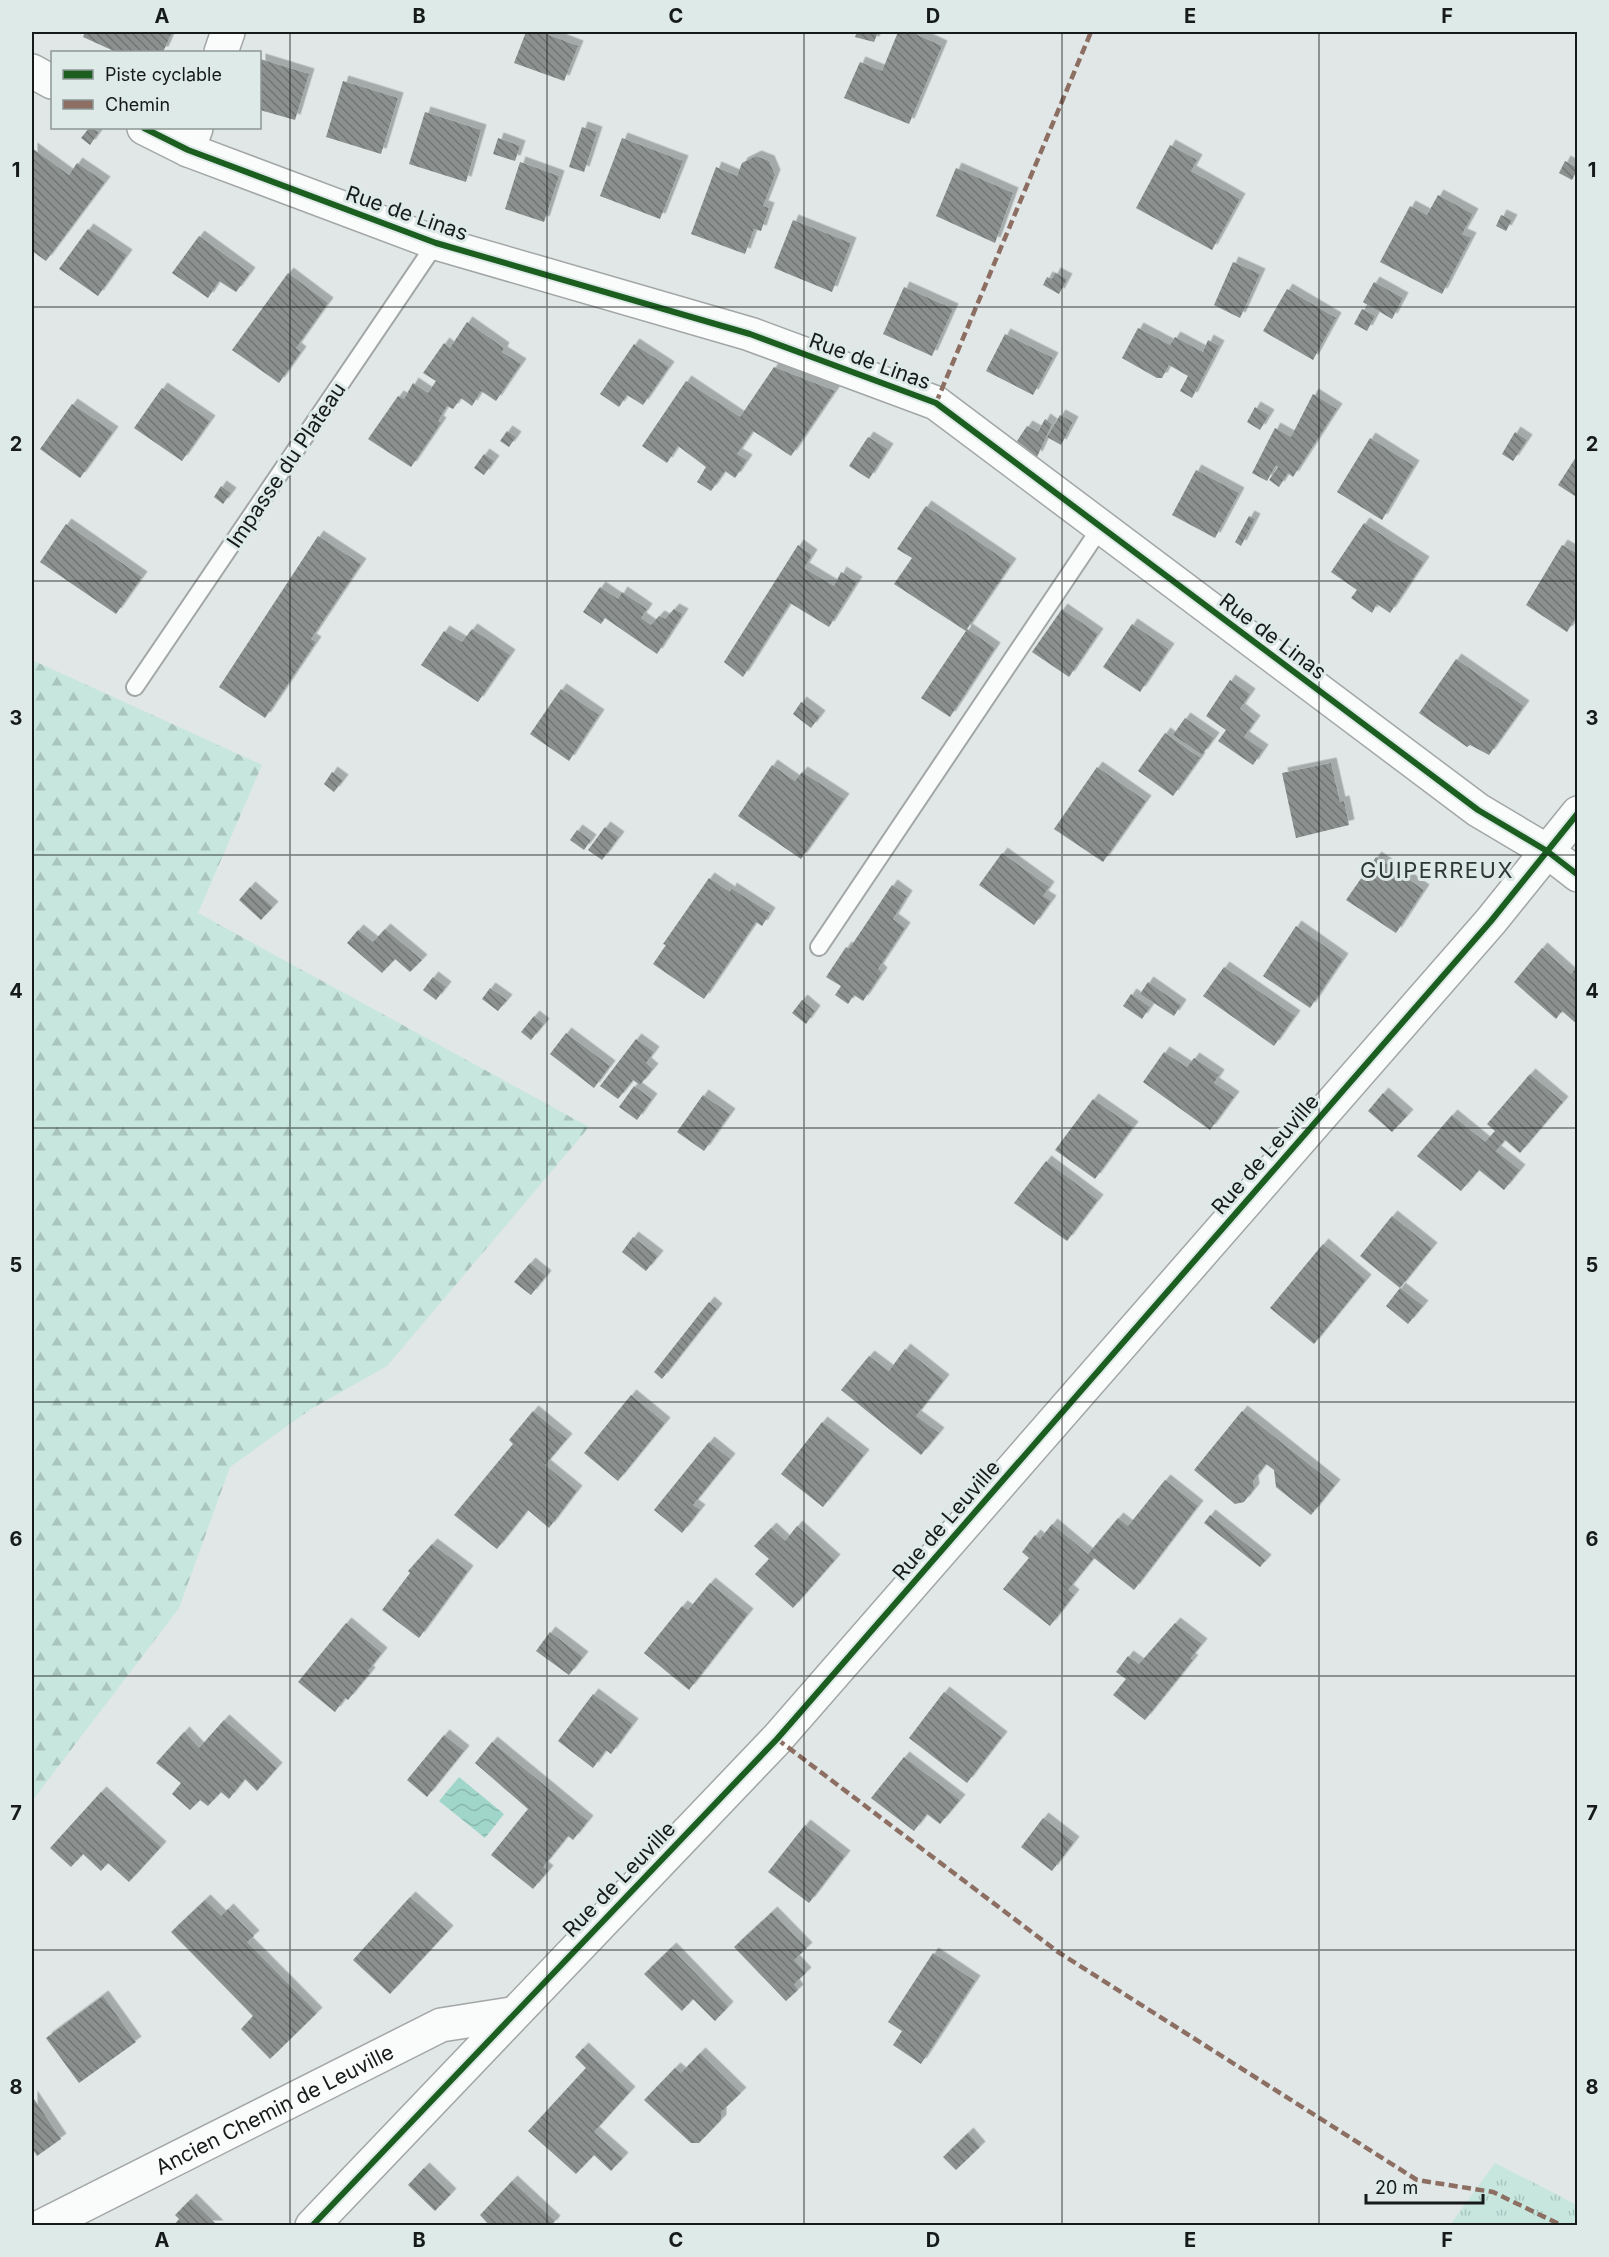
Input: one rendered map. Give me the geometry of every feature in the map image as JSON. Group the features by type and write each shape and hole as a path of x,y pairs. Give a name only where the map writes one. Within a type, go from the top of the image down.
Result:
{"street":[{"path":"221,51 228,32"},
{"path":"32,71 51,81"},
{"name":"Rue de Linas","path":"148,129 192,139 436,243 750,334 936,403 1478,810 1547,851 1578,875"},
{"name":"Rue de Leuville","path":"312,2226 777,1739 1491,921 1578,813"},
{"name":"Ancien Chemin de Leuville","path":"42,2226 441,2025 512,2014"}],"lane":[{"name":"Impasse du Plateau","path":"135,687 436,243"},
{"path":"819,947 1101,527"}],"green space":[{"path":"32,660 262,765 198,913 589,1127 387,1366 311,1409 230,1467 179,1608 32,1801"},
{"path":"1495,2163 1577,2205 1577,2225 1450,2225"}],"water":[{"path":"459,1777 504,1814 485,1838 439,1801"}],"building":[{"path":"85,32 172,32 163,51 114,51 83,37"},
{"path":"526,32 541,32 578,46 564,81 514,63"},
{"path":"857,32 878,32 874,42 855,37"},
{"path":"898,32 911,32 942,46 909,124 844,98 860,62 882,71"},
{"path":"261,59 309,74 295,120 261,110"},
{"path":"343,81 398,98 381,154 326,137"},
{"path":"425,112 481,130 466,182 409,164"},
{"path":"582,127 597,132 584,172 569,167"},
{"path":"88,129 99,132 90,145 81,138"},
{"path":"498,138 520,146 515,161 493,154"},
{"path":"622,138 683,161 660,219 600,196"},
{"path":"1170,145 1197,160 1191,171 1240,199 1212,250 1136,208"},
{"path":"32,148 69,175 77,163 105,182 46,261 32,251"},
{"path":"756,156 769,161 775,175 763,206 769,208 761,231 754,229 745,254 691,234 716,167 737,176 742,163"},
{"path":"1565,161 1578,168 1572,180 1559,173"},
{"path":"520,162 559,176 544,222 505,209"},
{"path":"956,168 1013,193 995,243 936,216"},
{"path":"1438,195 1473,214 1462,234 1471,238 1442,294 1380,262 1410,206 1427,215"},
{"path":"1501,215 1512,220 1506,231 1496,226"},
{"path":"793,220 851,243 832,292 774,268"},
{"path":"88,229 127,255 98,296 59,269"},
{"path":"199,236 250,273 236,292 219,281 208,298 172,273"},
{"path":"1233,262 1260,274 1240,318 1214,305"},
{"path":"288,273 328,303 296,348 301,352 279,383 232,350"},
{"path":"1055,273 1067,279 1059,294 1043,285 1047,277 1052,279"},
{"path":"1374,282 1403,298 1392,319 1363,302"},
{"path":"904,287 953,309 932,356 883,334"},
{"path":"1287,289 1336,318 1313,360 1263,331"},
{"path":"1362,309 1375,316 1367,331 1354,324"},
{"path":"467,322 504,348 502,352 521,364 496,401 481,391 472,406 461,398 453,409 447,406 438,421 441,423 411,467 368,439 398,396 404,399 413,383 428,393 436,381 423,373 444,343 450,348"},
{"path":"1138,328 1170,345 1175,337 1203,352 1208,340 1219,346 1192,398 1180,391 1188,376 1169,365 1162,378 1157,378 1122,358"},
{"path":"1005,334 1053,358 1033,395 986,371"},
{"path":"634,344 669,367 643,405 627,395 619,407 600,394"},
{"path":"774,367 835,391 791,456 753,431 737,454 747,460 735,478 725,471 711,491 697,482 706,467 678,446 667,463 642,446 686,381 740,417"},
{"path":"162,388 210,421 182,461 134,428"},
{"path":"1313,394 1337,409 1293,477 1288,473 1279,487 1269,480 1278,467 1276,465 1267,481 1252,473 1275,428 1291,437"},
{"path":"72,404 113,432 80,478 40,449"},
{"path":"1255,407 1269,415 1260,430 1247,422"},
{"path":"1060,415 1073,422 1061,445 1047,437"},
{"path":"1045,419 1052,424 1037,457 1017,441 1027,426 1038,432"},
{"path":"507,431 516,437 509,447 500,441"},
{"path":"1515,432 1527,440 1513,461 1502,454"},
{"path":"868,437 888,449 869,479 849,466"},
{"path":"1370,438 1414,466 1382,520 1337,492"},
{"path":"484,454 494,461 484,475 474,468"},
{"path":"1578,454 1578,498 1558,485"},
{"path":"1196,470 1239,493 1215,538 1172,515"},
{"path":"221,486 231,493 223,504 214,497"},
{"path":"926,506 1011,564 967,629 995,648 950,717 921,698 966,631 894,584 912,558 897,549"},
{"path":"1249,516 1255,519 1241,546 1235,542"},
{"path":"1364,523 1424,562 1390,613 1377,604 1372,613 1351,598 1357,590 1331,572"},
{"path":"66,524 142,577 116,614 40,562"},
{"path":"318,536 361,564 311,639 316,642 265,718 219,687"},
{"path":"798,545 812,555 804,568 834,586 841,572 857,582 829,627 790,603 743,677 724,662"},
{"path":"1562,545 1578,554 1578,614 1567,632 1526,605"},
{"path":"600,587 618,599 622,592 647,609 641,618 651,625 659,616 665,619 674,609 683,614 657,654 605,618 601,624 583,612"},
{"path":"1062,609 1098,634 1069,677 1032,652"},
{"path":"1132,624 1169,649 1140,692 1103,667"},
{"path":"472,629 510,655 478,702 421,665 444,631 462,642"},
{"path":"1456,659 1524,706 1489,755 1470,745 1467,747 1419,713"},
{"path":"1230,680 1250,694 1240,709 1255,721 1244,737 1263,750 1253,765 1218,741 1226,730 1206,716"},
{"path":"561,689 599,715 569,761 530,734"},
{"path":"801,702 820,716 811,728 793,714"},
{"path":"1185,718 1214,738 1202,755 1173,735"},
{"path":"1165,733 1200,758 1173,796 1138,771"},
{"path":"1331,763 1340,802 1344,801 1349,825 1296,838 1282,773"},
{"path":"772,765 795,781 802,772 844,799 801,859 738,816"},
{"path":"1097,767 1146,801 1103,862 1054,829"},
{"path":"332,772 343,780 334,792 324,784"},
{"path":"605,827 619,837 602,860 588,850"},
{"path":"577,830 591,840 584,850 570,840"},
{"path":"1002,853 1049,887 1043,896 1051,901 1034,925 979,885"},
{"path":"1376,857 1424,890 1396,933 1346,900"},
{"path":"709,878 730,892 731,888 770,913 762,926 756,922 704,999 653,964 666,945 663,944"},
{"path":"892,885 907,896 893,919 905,928 878,969 882,973 863,1001 854,995 848,1004 835,995 841,986 826,977 846,947 849,949"},
{"path":"250,887 273,907 261,920 239,900"},
{"path":"1296,926 1343,959 1310,1008 1263,976"},
{"path":"385,929 422,960 410,972 395,959 382,973 347,943 358,930 373,942"},
{"path":"1542,948 1571,974 1574,970 1578,973 1578,1025 1562,1011 1556,1019 1514,982"},
{"path":"1224,967 1295,1016 1274,1046 1203,996"},
{"path":"433,977 446,987 436,1000 423,990"},
{"path":"1148,982 1181,1005 1174,1016 1140,994"},
{"path":"490,988 507,1000 498,1011 482,999"},
{"path":"1131,994 1150,1007 1142,1019 1123,1006"},
{"path":"802,1000 815,1011 806,1024 792,1013"},
{"path":"534,1016 544,1024 531,1040 521,1032"},
{"path":"566,1033 610,1066 594,1088 550,1054"},
{"path":"636,1039 654,1052 646,1063 653,1069 640,1085 633,1080 618,1099 600,1086"},
{"path":"1164,1052 1187,1067 1194,1058 1219,1075 1214,1083 1234,1097 1210,1130 1143,1082"},
{"path":"1530,1074 1563,1102 1520,1153 1505,1140 1496,1151 1520,1170 1504,1190 1479,1170 1461,1191 1417,1156 1452,1115 1485,1142 1495,1131 1487,1124"},
{"path":"634,1086 652,1099 637,1120 619,1107"},
{"path":"1383,1093 1408,1115 1392,1132 1368,1111"},
{"path":"703,1095 730,1114 704,1151 677,1132"},
{"path":"1093,1099 1133,1127 1095,1179 1055,1150"},
{"path":"1046,1161 1098,1200 1067,1241 1014,1203"},
{"path":"1392,1216 1432,1248 1400,1288 1360,1256"},
{"path":"633,1237 658,1256 646,1271 622,1252"},
{"path":"1323,1244 1366,1280 1314,1344 1270,1308"},
{"path":"530,1263 546,1276 531,1295 514,1282"},
{"path":"1400,1288 1423,1306 1408,1324 1386,1306"},
{"path":"709,1302 717,1309 662,1379 654,1372"},
{"path":"905,1349 944,1380 916,1416 939,1433 921,1455 841,1390 869,1356 889,1371"},
{"path":"631,1395 665,1423 618,1481 584,1453"},
{"path":"533,1411 567,1439 545,1465 577,1491 549,1528 528,1510 497,1549 454,1515 513,1444 509,1440"},
{"path":"1242,1411 1335,1485 1311,1515 1276,1487 1274,1470 1266,1464 1253,1481 1254,1489 1244,1502 1235,1504 1194,1470"},
{"path":"822,1422 864,1455 823,1507 781,1474"},
{"path":"709,1442 730,1459 693,1505 700,1510 682,1533 654,1510"},
{"path":"1165,1480 1198,1506 1134,1590 1094,1558 1068,1590 1074,1595 1050,1626 1003,1589 1029,1558 1022,1552 1035,1535 1040,1539 1052,1524 1088,1554 1118,1518 1128,1526"},
{"path":"1210,1515 1266,1560 1260,1567 1204,1523"},
{"path":"797,1526 835,1560 793,1608 755,1574 769,1559 754,1546 771,1528 785,1541"},
{"path":"432,1544 468,1571 419,1638 382,1610 410,1573 408,1571"},
{"path":"710,1583 748,1614 689,1690 644,1653 682,1606 688,1610"},
{"path":"346,1623 382,1653 368,1671 370,1673 348,1700 345,1698 335,1712 298,1682"},
{"path":"1175,1623 1202,1644 1190,1659 1193,1660 1145,1720 1113,1695 1126,1679 1116,1672 1128,1656 1139,1664"},
{"path":"550,1632 583,1657 569,1675 536,1651"},
{"path":"944,1692 1002,1737 967,1783 909,1738"},
{"path":"593,1694 633,1724 611,1754 606,1750 593,1768 558,1741"},
{"path":"224,1720 277,1768 257,1791 245,1779 229,1799 221,1792 208,1806 200,1800 190,1810 172,1794 181,1783 156,1763 184,1732 199,1748"},
{"path":"444,1735 464,1751 427,1797 407,1780"},
{"path":"492,1742 588,1821 573,1840 568,1836 543,1867 548,1871 533,1889 491,1855 528,1809 475,1763"},
{"path":"904,1757 960,1800 940,1824 927,1814 914,1831 871,1798"},
{"path":"101,1792 161,1847 129,1882 108,1863 101,1871 83,1854 71,1867 50,1848"},
{"path":"1043,1818 1074,1842 1052,1871 1021,1847"},
{"path":"805,1825 845,1856 809,1903 768,1872"},
{"path":"410,1897 448,1931 390,1994 353,1960"},
{"path":"205,1900 221,1916 228,1909 254,1936 247,1942 317,2013 270,2059 241,2029 253,2016 171,1932"},
{"path":"772,1912 807,1948 794,1960 806,1973 794,1984 798,1990 786,2001 734,1947"},
{"path":"671,1948 728,2007 715,2021 693,1999 682,2011 644,1974"},
{"path":"933,1953 975,1981 921,2064 893,2045 902,2031 888,2022"},
{"path":"103,1996 136,2042 79,2083 46,2038"},
{"path":"583,2048 630,2092 594,2132 623,2158 611,2171 594,2155 576,2174 528,2131 586,2068 575,2057"},
{"path":"700,2053 741,2093 721,2112 721,2120 699,2143 691,2143 644,2100 675,2068 681,2073"},
{"path":"32,2096 61,2139 37,2156 32,2148"},
{"path":"968,2133 980,2147 956,2170 943,2157"},
{"path":"424,2168 451,2194 435,2211 408,2185"},
{"path":"512,2181 555,2221 551,2226 490,2226 480,2215"},
{"path":"191,2199 218,2226 173,2226 179,2219 175,2215"}],"marked path":[{"path":"936,403 1091,32"},
{"path":"777,1739 1058,1952 1417,2180 1493,2192 1563,2226"}],"cycle path":[{"path":"146,129 188,150 436,243 750,334 936,403 1478,810 1547,851 1578,875"},
{"path":"312,2226 777,1739 1491,921 1578,813"}],"district":[{"name":"GUIPERREUX","path":"1437,870"}]}
